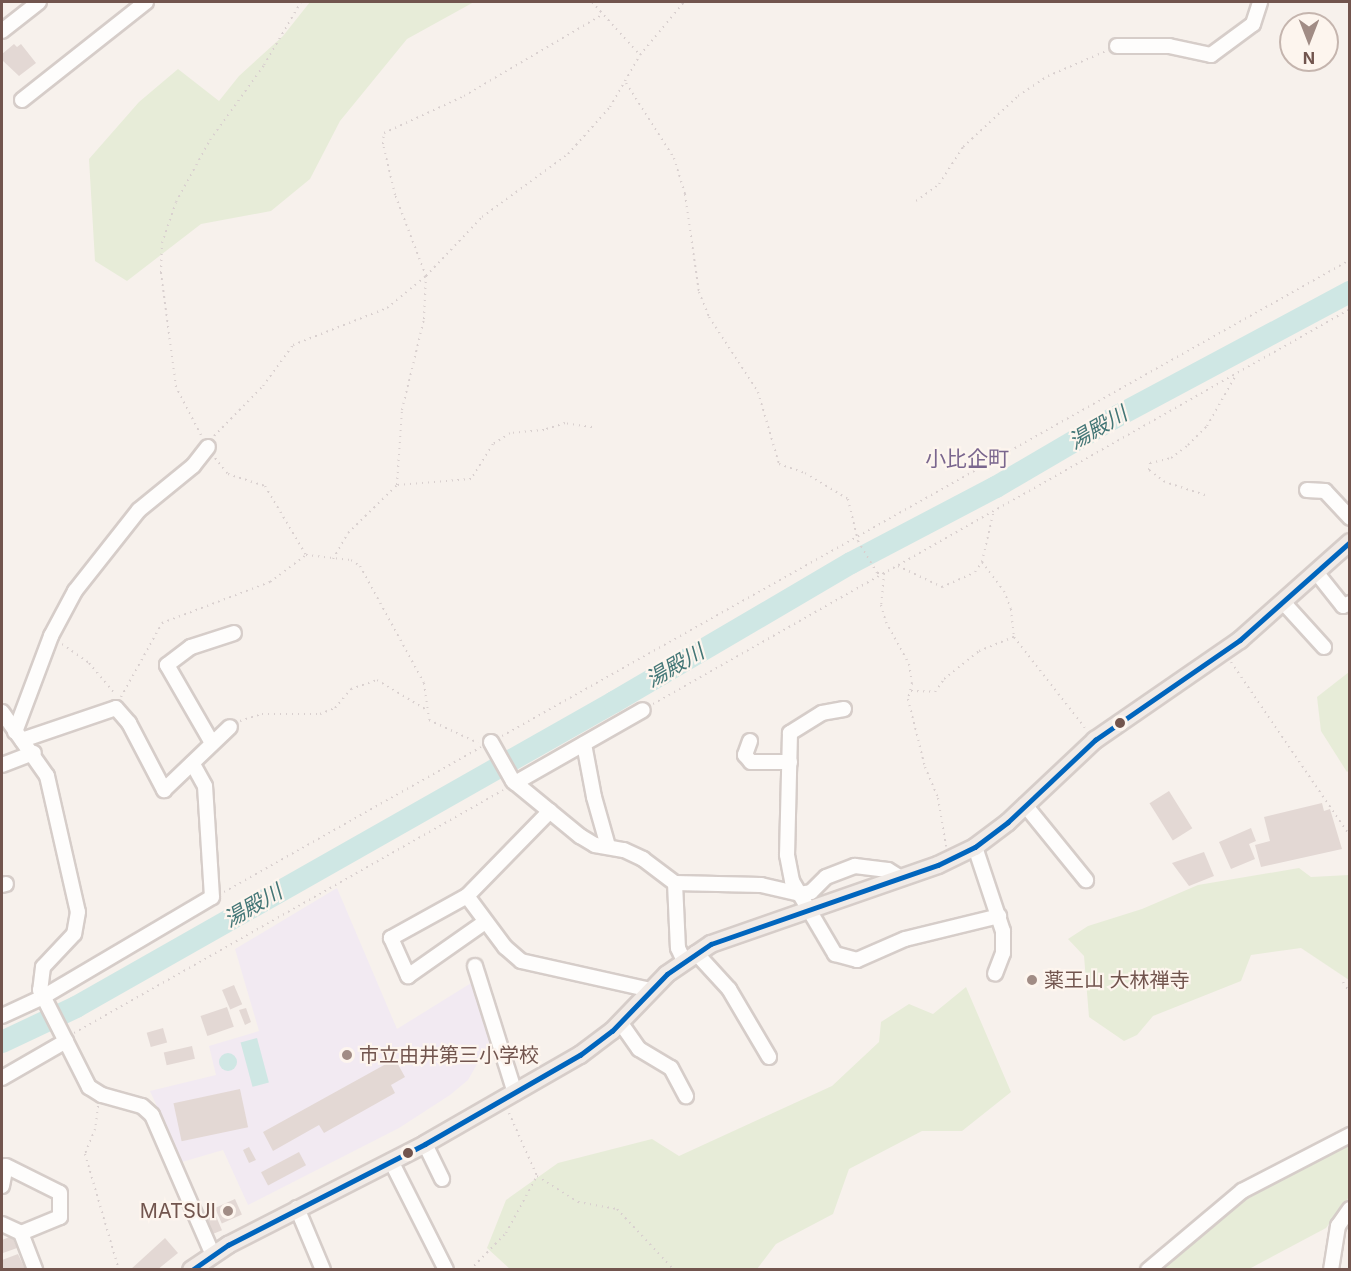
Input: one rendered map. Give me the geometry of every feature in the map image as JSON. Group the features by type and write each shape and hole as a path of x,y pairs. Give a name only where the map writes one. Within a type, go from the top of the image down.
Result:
{"main road":[{"path":"191,1269 212,1253 425,1144 586,1051 690,957 741,931 950,861 975,847 1025,805 1095,740 1221,654 1350,542"}],"street":[{"path":"2,31 39,2"},
{"path":"22,100 146,2"},
{"path":"1117,46 1168,46 1211,55 1253,24 1260,2"},
{"path":"18,736 51,636 75,591 114,540 161,489 193,466 208,447"},
{"path":"1307,490 1325,491 1350,518"},
{"path":"1316,572 1342,606 1350,603"},
{"path":"1283,602 1324,647"},
{"path":"212,743 167,665 191,647 234,633"},
{"path":"18,736 116,708 129,723 164,790 230,727"},
{"path":"844,709 822,713 790,733 787,855 799,894 810,908 835,954 850,961 905,939 999,916"},
{"path":"514,782 643,710"},
{"path":"2,712 18,736 34,753 50,785 78,912 74,934 43,967 39,983 43,999 65,1039 84,1082 94,1092 142,1106 152,1115 212,1253"},
{"path":"750,741 745,755 751,762 790,762"},
{"path":"491,744 514,782 580,836 595,845 608,846 643,859 675,883 760,885 799,894 811,892 826,877 855,866 888,870 901,878"},
{"path":"584,744 594,797 608,846"},
{"path":"2,765 34,753"},
{"path":"2,1016 43,999 212,897 205,786 192,763"},
{"path":"1025,805 1086,880"},
{"path":"485,922 408,976 391,938 467,896 550,811"},
{"path":"975,847 1003,931 1003,953 995,974"},
{"path":"675,883 678,948 729,989 769,1057"},
{"path":"467,896 505,947 521,961 651,990"},
{"path":"475,966 509,1096"},
{"path":"620,1022 639,1049 670,1068 686,1096"},
{"path":"2,1078 65,1039"},
{"path":"1148,1269 1242,1191 1350,1135"},
{"path":"425,1144 442,1179"},
{"path":"391,1161 446,1269"},
{"path":"2,1186 6,1166 60,1193 60,1217 21,1233"},
{"path":"297,1208 324,1269"},
{"path":"1331,1269 1338,1226 1350,1209"},
{"path":"2,1224 21,1233 35,1269"}],"path":[{"path":"301,2 264,65 210,140 176,202 162,243 161,273 176,387 208,447 228,474 265,486 306,555"},
{"path":"592,2 640,55"},
{"path":"208,447 217,431 248,403 293,345 387,308 426,276 482,217 568,154 626,83 640,55 684,2"},
{"path":"397,485 402,410 424,319 426,276 394,195 383,155 384,133 464,96 603,14"},
{"path":"916,201 939,184 963,147 1018,96 1048,76 1117,46"},
{"path":"626,83 674,158 685,194 699,292 709,317 758,392 766,411 779,464 805,473 848,499 858,541 877,573 884,573"},
{"path":"491,744 856,535 1350,260"},
{"path":"643,710 1350,309"},
{"path":"1205,495 1165,482 1149,470 1150,463 1171,458 1188,446 1207,426 1238,372"},
{"path":"333,559 348,533 397,485 471,479 493,444 510,433 544,430 565,423 592,427"},
{"path":"897,565 942,587 975,572 982,562 994,510"},
{"path":"51,636 89,663 120,699 162,623 270,582 306,555 351,560 366,573 424,683 425,709 429,720 483,746 212,897"},
{"path":"982,562 1004,591 1011,609 1014,637 1095,740"},
{"path":"884,573 881,605 886,622 909,664 908,699 925,767 938,798 950,861"},
{"path":"910,691 935,692 944,679 979,651 1014,637"},
{"path":"1221,654 1230,660 1272,718 1350,836"},
{"path":"230,727 262,714 302,716 335,708 351,690 376,680 425,709"},
{"path":"65,1039 514,782"},
{"path":"1343,982 1350,993"},
{"path":"94,1092 98,1115 85,1154 119,1269"},
{"path":"509,1096 537,1176 578,1202 617,1209 674,1269"},
{"path":"470,1269 506,1233 537,1176"}],"shaded area":[{"name":"市立由井第三小学校","path":"337,888 397,1029 476,980 492,1038 468,1080 450,1095 399,1128 248,1205 223,1150 182,1162 150,1091 216,1075 209,1046 259,1031 235,949"}],"green space":[{"path":"310,2 474,2 407,39 340,121 310,179 271,211 201,224 127,281 95,261 89,159 139,102 178,69 219,101 239,76 283,36"},
{"path":"1349,672 1350,770 1347,772 1321,731 1317,697"},
{"path":"1299,868 1311,877 1349,875 1349,980 1301,948 1251,955 1241,981 1153,1016 1137,1035 1124,1041 1089,1017 1084,956 1068,939 1088,926 1142,909 1198,885"},
{"path":"966,987 1011,1092 962,1131 922,1131 849,1169 833,1214 776,1244 757,1269 510,1269 487,1248 506,1200 558,1163 652,1139 679,1156 832,1086 879,1042 881,1022 909,1004 933,1014"},
{"path":"1349,1136 1349,1197 1326,1228 1249,1269 1155,1270 1224,1208"}],"water":[{"path":"257,1038 269,1082 252,1087 241,1042"},
{"path":"228,1053 234,1056 237,1062 234,1068 228,1071 222,1068 219,1062 222,1056"}],"building":[{"path":"14,44 17,47 21,44 36,63 19,76 2,60 2,54"},
{"path":"1169,791 1192,828 1173,841 1149,803"},
{"path":"1322,803 1324,811 1330,809 1342,849 1261,867 1255,845 1270,841 1264,817"},
{"path":"1251,828 1256,841 1249,844 1255,859 1231,869 1219,842"},
{"path":"1204,852 1214,876 1189,886 1172,863"},
{"path":"234,985 242,1004 230,1009 222,990"},
{"path":"227,1007 234,1027 207,1036 201,1016"},
{"path":"246,1008 251,1022 245,1025 239,1010"},
{"path":"163,1028 167,1042 151,1047 147,1033"},
{"path":"192,1046 195,1059 167,1065 164,1053"},
{"path":"395,1059 405,1077 391,1085 395,1093 324,1133 319,1125 273,1151 263,1132"},
{"path":"240,1089 248,1127 182,1141 173,1103"},
{"path":"249,1147 256,1160 249,1163 243,1150"},
{"path":"299,1152 306,1165 268,1185 261,1172"},
{"path":"235,1199 242,1215 222,1223 215,1208"},
{"path":"213,1209 222,1230 211,1235 202,1214"},
{"path":"12,1236 17,1248 3,1253 2,1240"},
{"path":"165,1238 178,1253 157,1270 130,1270"},
{"path":"18,1254 25,1269 2,1270 2,1260"}],"waterway":[{"name":"湯殿川","path":"2,1042 76,1007 614,702 851,563 996,487 1112,419 1350,292"}],"transit line":[{"path":"192,1270 228,1245 425,1144 580,1055 612,1031 667,974 711,944 938,865 975,847 1008,822 1095,740 1240,640 1350,542"}],"place":[{"name":"薬王山 大林禅寺","path":"1032,980"},
{"name":"市立由井第三小学校","path":"347,1055"},
{"name":"MATSUI","path":"228,1211"}],"district":[{"name":"小比企町","path":"967,459"}]}
